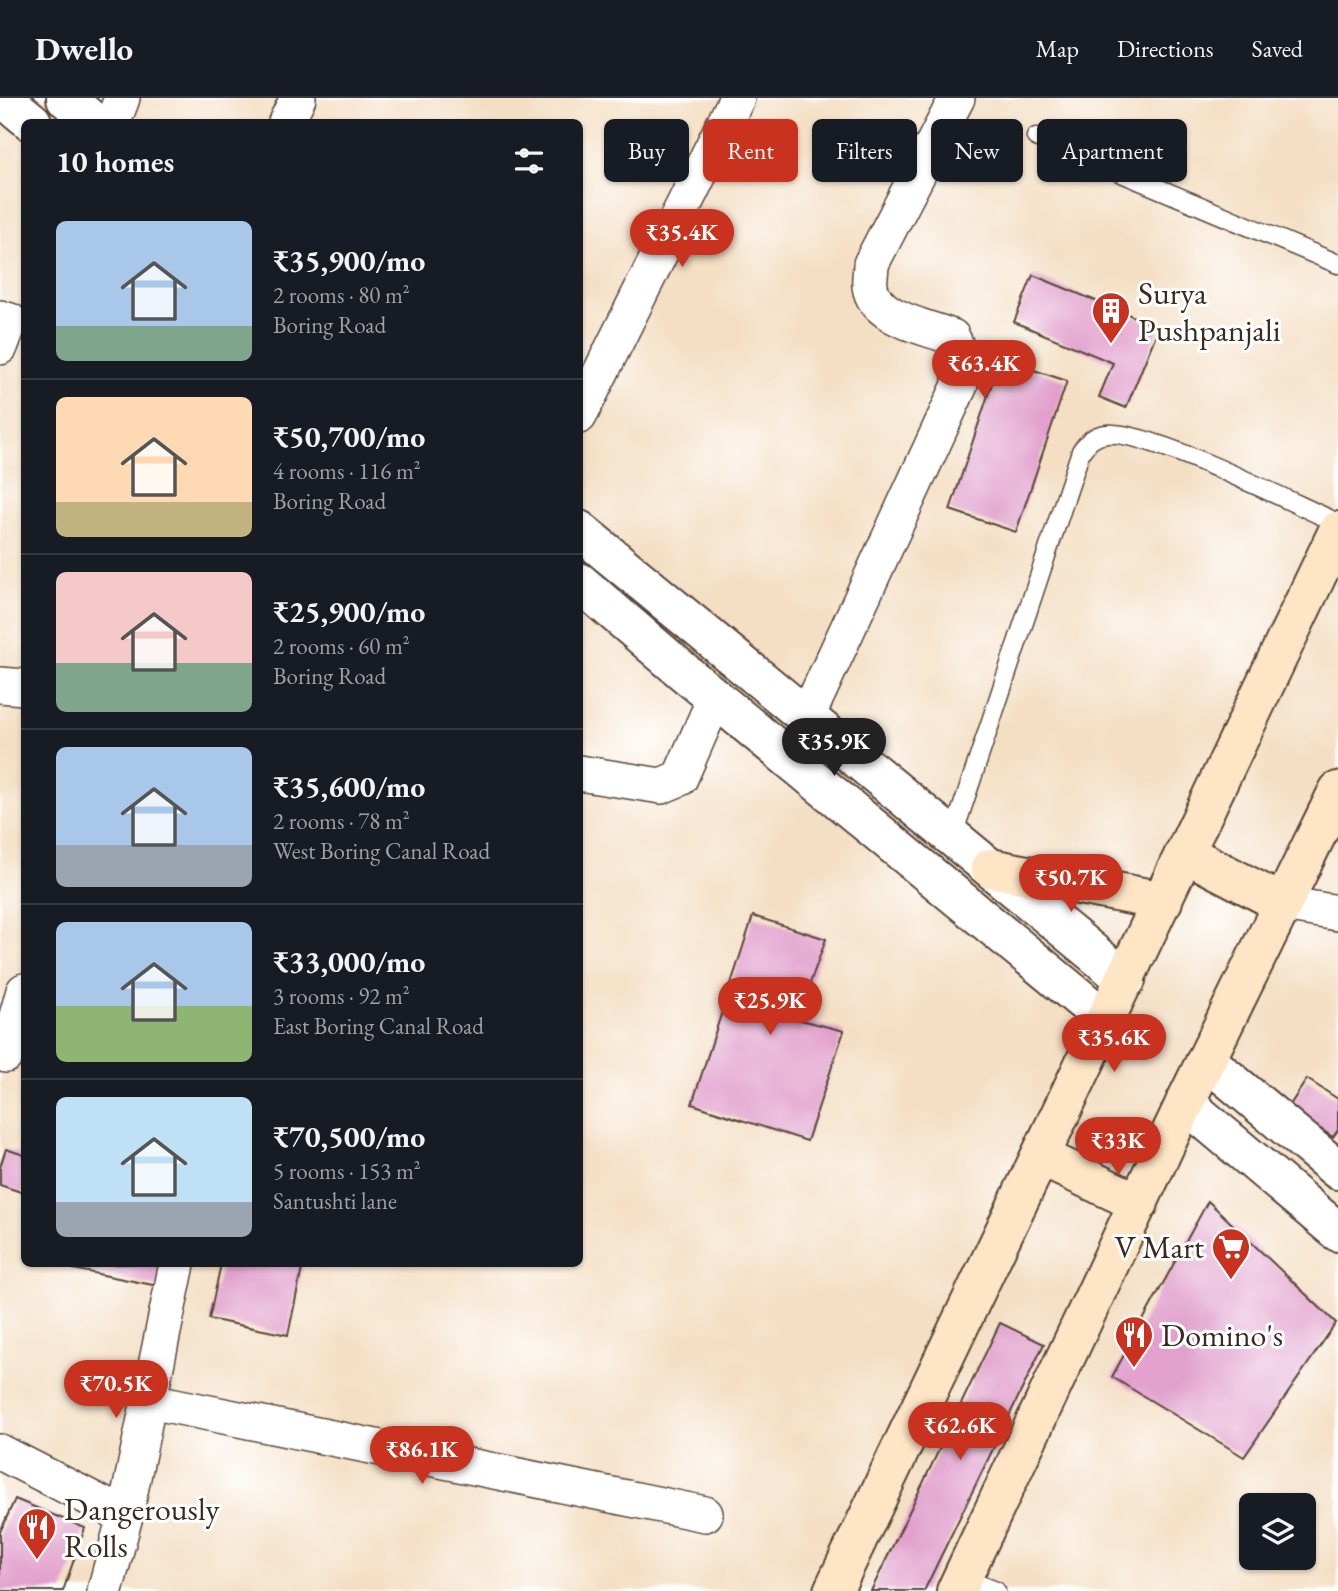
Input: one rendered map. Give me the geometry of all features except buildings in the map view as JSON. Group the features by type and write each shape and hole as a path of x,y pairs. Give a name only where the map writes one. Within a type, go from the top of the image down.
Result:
{"main road":[{"path":"833,1591 1338,531"},
{"path":"972,1587 1139,1203 1338,791"},
{"path":"1185,853 1283,904"},
{"path":"990,868 1163,901"},
{"path":"1041,1157 1139,1203"}],"street":[{"path":"3,98 28,119"},
{"path":"66,98 90,119"},
{"path":"114,119 122,98"},
{"path":"288,119 298,98"},
{"path":"583,408 737,98"},
{"path":"807,717 960,385 961,355 952,337 896,316 878,306 870,287 872,264 957,98"},
{"path":"0,318 10,321 0,347"},
{"path":"583,533 1126,980"},
{"path":"583,585 1106,1020"},
{"path":"0,685 21,687"},
{"path":"583,774 661,786 680,779 716,696"},
{"path":"1283,904 1338,914"},
{"path":"10,1057 21,1004"},
{"path":"1206,1060 1338,1170"},
{"path":"1185,1103 1338,1232"},
{"path":"105,1591 125,1516 176,1267"},
{"path":"150,1401 705,1514"},
{"path":"0,1452 125,1516"}],"lane":[{"path":"1036,138 1338,264"},
{"path":"952,838 1081,451 1090,439 1106,434 1159,445 1338,523"}],"place":[{"name":"Surya Pushpanjali","path":"1111,345"},
{"name":"V Mart","path":"1231,1281"},
{"name":"Domino's","path":"1134,1369"},
{"name":"Dangerously Rolls","path":"37,1561"}]}
